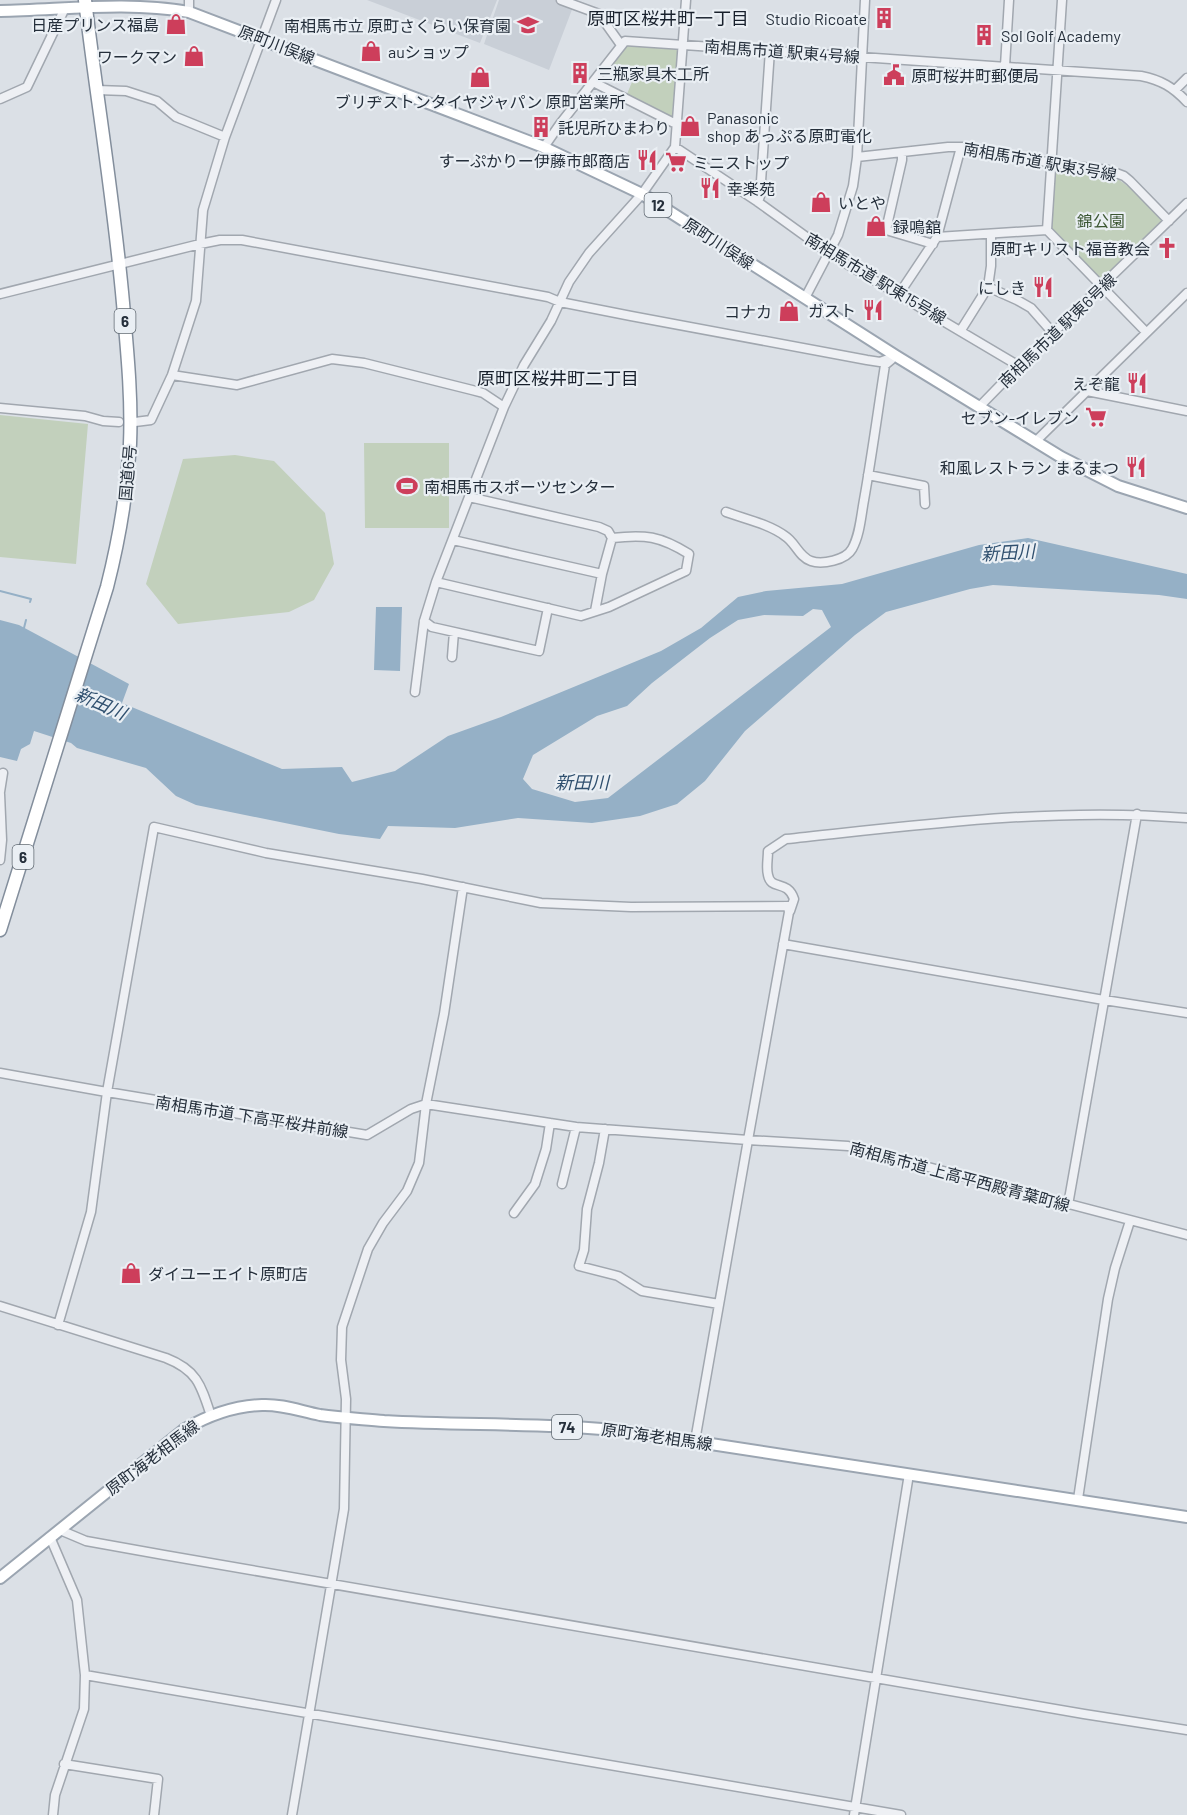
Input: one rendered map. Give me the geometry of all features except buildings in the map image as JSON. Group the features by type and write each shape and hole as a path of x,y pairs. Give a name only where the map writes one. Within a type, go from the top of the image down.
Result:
{"highway":[{"name":"国道6号","path":"0,930 107,587 123,512 129,454 129,384 119,263 85,3"}],"main road":[{"name":"原町川俣線","path":"0,11 65,8 85,3 158,6 189,12 544,147 642,194 896,356 1060,457 1118,486 1187,508"},
{"name":"原町海老相馬線","path":"0,1578 157,1450 185,1430 211,1416 236,1407 263,1405 280,1405 321,1415 440,1424 609,1429 1187,1517"}],"street":[{"path":"189,0 189,12"},
{"path":"135,422 151,420 172,375 196,301 203,210 225,137 276,0"},
{"path":"544,147 621,45 599,15 561,0"},
{"path":"415,692 424,621 436,582 504,407 524,365 551,321 569,282 589,253 642,194 675,147 686,0"},
{"path":"805,298 830,254 847,212 854,186 865,0"},
{"path":"1005,66 1010,0"},
{"path":"1062,0 1047,230 1146,332"},
{"path":"0,99 27,87 65,8"},
{"name":"南相馬市道 駅東4号線","path":"621,45 625,41 1141,76 1158,80 1175,90 1187,102"},
{"path":"758,202 770,50"},
{"path":"1175,90 1187,78"},
{"path":"593,82 676,124"},
{"path":"97,90 126,91 157,101 176,117 225,137"},
{"name":"南相馬市道 駅東15号線","path":"675,147 758,202 830,254 1019,366"},
{"path":"899,294 935,241 961,147"},
{"name":"南相馬市道 駅東3号線","path":"857,157 961,147 983,149 1051,163 1108,170 1124,176 1169,221"},
{"path":"902,153 886,230 935,241 1047,230"},
{"name":"南相馬市道 駅東6号線","path":"979,407 1187,203"},
{"path":"961,330 988,287 991,266 991,234"},
{"path":"0,294 200,244 220,240 242,240 867,360 880,362 896,356"},
{"path":"988,287 1031,308 1053,333"},
{"path":"1036,441 1187,293"},
{"path":"726,512 762,524 786,536 810,561 838,559 852,550 857,536 868,475 885,365 896,356"},
{"path":"172,375 237,385 332,359 364,363 483,393 504,407"},
{"path":"1087,391 1187,411"},
{"path":"0,408 85,416 115,422"},
{"path":"868,475 924,486 925,504"},
{"path":"469,497 608,531 612,538 595,611"},
{"path":"436,582 581,616 609,608 686,571 689,554 669,542 653,536 635,535 612,538"},
{"path":"453,540 602,574"},
{"path":"424,621 432,627 539,651 548,608"},
{"path":"452,657 454,632"},
{"path":"0,860 2,840 0,793 3,773"},
{"path":"695,1441 783,944 794,899 791,891 771,882 768,878 768,851 786,839 972,819 1069,814 1137,814 1187,818"},
{"path":"1068,1205 1137,814"},
{"path":"58,1325 91,1212 107,1092 154,827 266,853 422,879 541,903 631,907 770,905 788,906 789,912"},
{"path":"292,1815 344,1509 346,1399 341,1360 342,1328 368,1249 383,1223 407,1191 417,1170 463,887"},
{"path":"783,944 1187,1013"},
{"name":"南相馬市道 下高平桜井前線","path":"0,1073 367,1135 411,1109 426,1104"},
{"path":"426,1104 576,1126 748,1140"},
{"path":"514,1213 535,1184 546,1149 550,1123"},
{"path":"562,1184 576,1126"},
{"path":"605,1129 599,1164 587,1209 584,1250 579,1266 618,1276 642,1291 719,1304"},
{"name":"南相馬市道 上高平西殿青葉町線","path":"748,1140 848,1146 1187,1235"},
{"path":"1078,1499 1108,1299 1130,1221"},
{"path":"0,1306 183,1365 196,1378 211,1416"},
{"path":"855,1811 909,1473"},
{"path":"60,1530 86,1541 1187,1731"},
{"path":"50,1537 77,1600 85,1675 84,1710 64,1764 55,1795 53,1815"},
{"path":"85,1675 309,1712 855,1811 901,1815"},
{"path":"64,1764 158,1779 154,1815"}],"shaded area":[{"path":"367,0 497,0 480,43"},
{"name":"南相馬市立 原町さくらい保育園","path":"499,0 556,0 573,7 549,70 484,44"}],"green space":[{"path":"627,46 676,48 678,51 672,116 669,117 627,94 632,82 608,68"},
{"name":"錦公園","path":"1054,169 1111,174 1133,190 1161,219 1161,223 1101,280 1050,227"},
{"path":"0,415 88,424 76,564 0,557"},
{"name":"南相馬市スポーツセンター","path":"364,443 449,443 449,528 365,528"},
{"path":"235,455 274,461 325,513 334,564 314,600 289,612 178,624 146,584 183,459"}],"water":[{"name":"新田川","path":"1028,538 1187,574 1187,599 1159,595 993,585 886,612 855,635 745,731 705,781 677,804 640,816 592,823 518,818 455,828 388,826 380,839 339,834 196,805 176,796 146,768 77,748 71,743 34,731 30,744 21,749 17,761 0,757 0,620 19,625 129,684 122,703 282,769 342,767 352,782 395,771 448,736 501,717 661,651 701,628 738,597 766,591 842,584 979,545","holes":["813,609 822,610 831,627 608,798 575,802 532,789 523,779 533,755 597,716 627,706 652,683 710,638 738,620 764,615 803,616"]},
{"path":"376,607 402,607 400,671 374,670"}],"waterway":[{"path":"0,591 31,599 30,602"},
{"path":"24,628 26,620"}],"place":[{"name":"Studio Ricoate","path":"884,18"},
{"name":"日産プリンス福島","path":"176,24"},
{"name":"南相馬市立 原町さくらい保育園","path":"528,25"},
{"name":"Sol Golf Academy","path":"984,35"},
{"name":"auショップ","path":"371,51"},
{"name":"ワークマン","path":"194,56"},
{"name":"三瓶家具木工所","path":"580,73"},
{"name":"原町桜井町郵便局","path":"894,75"},
{"name":"ブリヂストンタイヤジャパン 原町営業所","path":"480,77"},
{"name":"Panasonic shop あっぷる原町電化","path":"690,126"},
{"name":"託児所ひまわり","path":"541,127"},
{"name":"すーぷかりー伊藤市郎商店","path":"647,160"},
{"name":"ミニストップ","path":"676,162"},
{"name":"幸楽苑","path":"710,188"},
{"name":"いとや","path":"821,202"},
{"name":"録鳴舘","path":"876,226"},
{"name":"原町キリスト福音教会","path":"1167,248"},
{"name":"にしき","path":"1043,287"},
{"name":"ガスト","path":"873,310"},
{"name":"コナカ","path":"789,311"},
{"name":"えぞ龍","path":"1137,383"},
{"name":"セブン-イレブン","path":"1096,417"},
{"name":"和風レストラン まるまつ","path":"1136,467"},
{"name":"南相馬市スポーツセンター","path":"407,486"},
{"name":"ダイユーエイト原町店","path":"131,1273"}],"district":[{"name":"原町区桜井町一丁目","path":"668,18"},
{"name":"原町区桜井町二丁目","path":"558,378"}]}
